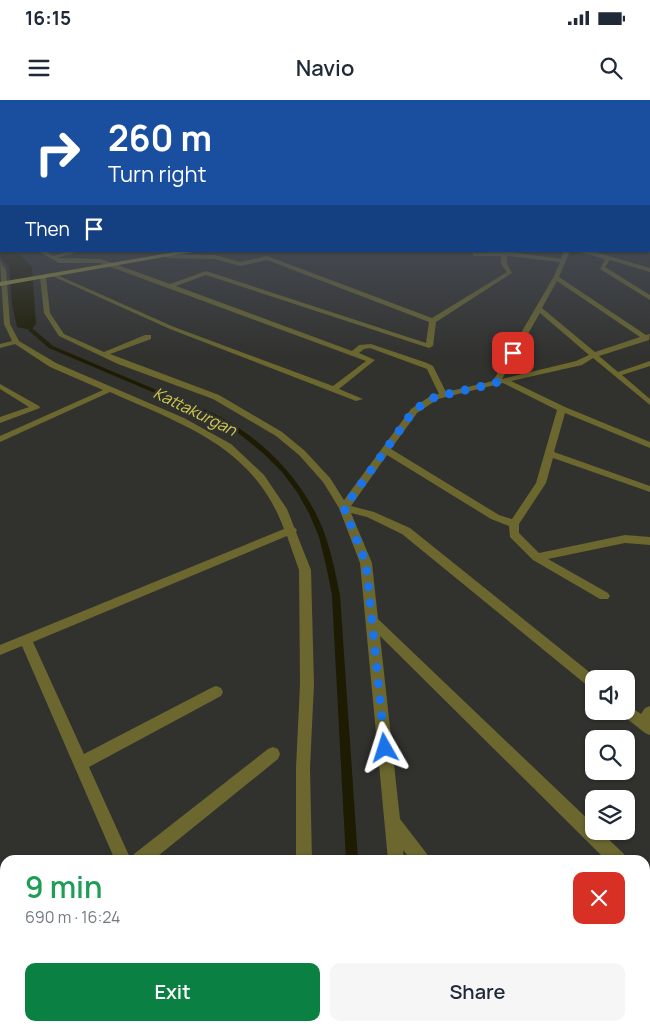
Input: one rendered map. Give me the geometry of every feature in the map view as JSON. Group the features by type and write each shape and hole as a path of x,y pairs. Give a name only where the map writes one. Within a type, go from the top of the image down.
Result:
{"main road":[{"path":"4,283 75,271"}],"street":[{"path":"128,271 369,358 371,362 333,390"},
{"path":"302,271 433,321"},
{"path":"433,321 510,271"},
{"path":"500,382 559,271"},
{"path":"608,271 650,298"},
{"path":"169,287 206,273 425,346 431,344 433,321"},
{"path":"359,399 44,277 47,313 61,335 216,398 279,434 302,453 327,480 344,508 366,563 395,855"},
{"path":"556,278 648,337"},
{"path":"4,283 7,324 5,343 181,420 233,449 261,477 282,509 292,530 304,570 307,684 303,768 304,855"},
{"path":"538,308 650,403"},
{"path":"104,354 148,337"},
{"path":"344,508 414,410 435,397 579,362 594,354 648,337"},
{"path":"354,352 362,347 371,346 424,365 430,368 444,395"},
{"path":"618,374 650,363"},
{"path":"500,382 650,445"},
{"path":"0,386 36,408 0,420"},
{"path":"0,439 109,390"},
{"path":"562,409 540,482 514,524 514,534 537,556 604,596"},
{"path":"386,450 495,517 514,524"},
{"path":"550,454 650,489"},
{"path":"344,508 370,514 406,531 585,676"},
{"path":"0,650 292,530"},
{"path":"537,556 624,539 650,541"},
{"path":"372,621 613,855"},
{"path":"25,640 121,855"},
{"path":"80,764 216,692"},
{"path":"635,714 648,721"},
{"path":"146,855 273,754"},
{"path":"392,821 417,855"}],"shaded area":[{"path":"9,271 32,271 36,324 31,330 17,327 12,305"}],"waterway":[{"name":"Kattakurgan","path":"28,321 31,330 51,347 218,418 244,435 266,453 300,491 322,537 336,595 352,855"}],"route":[{"path":"385,748 366,563 344,508 414,410 435,397 496,383 513,353"}]}
